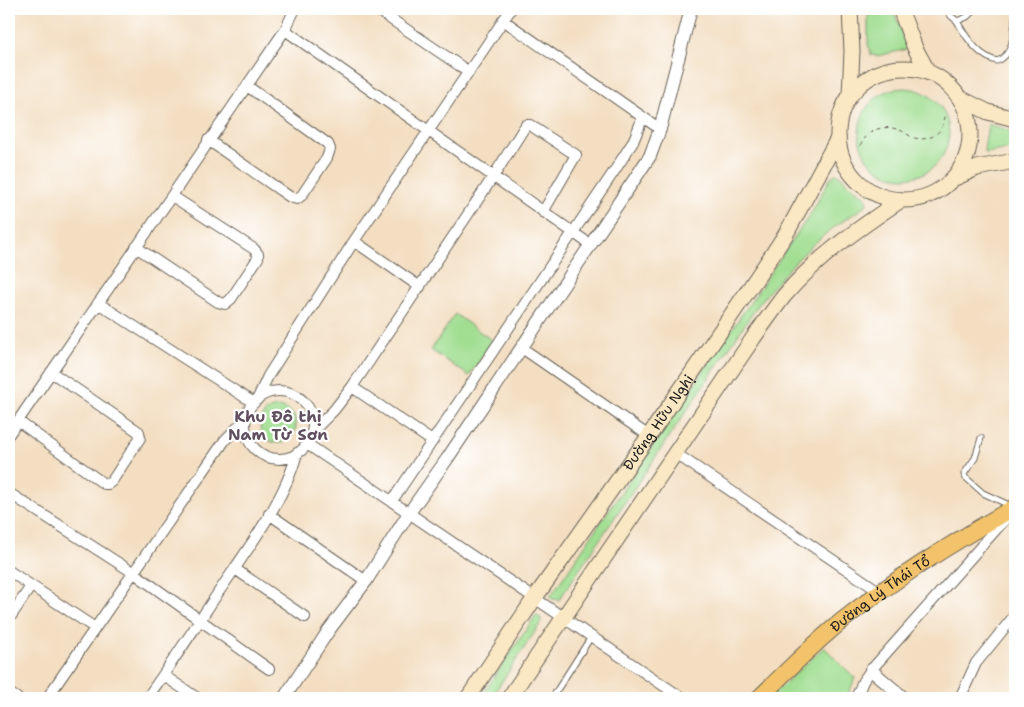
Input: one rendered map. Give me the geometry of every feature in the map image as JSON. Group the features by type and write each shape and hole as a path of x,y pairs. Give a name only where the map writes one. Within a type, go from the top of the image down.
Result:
{"main road":[{"path":"850,9 852,52 850,94"},
{"path":"900,9 915,48 928,72"},
{"path":"960,98 969,119 970,137 965,159 953,178 941,189 926,197 901,200 872,192 855,178 843,159 838,138 840,115 850,94 866,79 885,70 906,68 928,72 943,80 960,98 988,112 1015,119"},
{"name":"Đường Hữu Nghị","path":"468,698 534,599 649,436 786,234 838,138"},
{"path":"953,178 977,168 1015,161"},
{"path":"509,698 754,337 785,296 814,265 838,244 901,200"},
{"name":"Đường Lý Thái Tổ","path":"759,698 842,621 880,592 964,537 1015,508"}],"street":[{"path":"9,434 172,196 208,140 285,30 296,9"},
{"path":"376,9 469,72"},
{"path":"47,698 224,440 246,418 268,376 354,241 511,9"},
{"path":"284,698 366,581 409,513 650,156 660,129 691,9"},
{"path":"504,20 660,129"},
{"path":"285,30 590,245"},
{"path":"208,140 290,197 297,199 302,195 326,158 330,149 328,144 247,86"},
{"path":"392,501 633,142 643,117"},
{"path":"246,418 246,430 250,442 263,454 280,458 297,453 307,444 312,432 334,410 352,387 526,126 530,125 576,155 576,158 543,212"},
{"path":"136,247 218,302 225,304 231,299 258,258 258,254 254,249 172,196"},
{"path":"354,241 420,287"},
{"path":"98,303 255,401"},
{"path":"522,348 649,436"},
{"path":"18,420 104,484 112,481 141,435 51,372"},
{"path":"352,387 432,441"},
{"path":"255,401 263,395 274,391 295,395 309,409 312,420 312,432"},
{"path":"307,444 682,698"},
{"path":"147,698 270,514 288,480 297,453"},
{"path":"675,453 880,592"},
{"path":"9,493 134,573 270,669"},
{"path":"856,698 862,681 871,670 1015,508"},
{"path":"270,514 366,581"},
{"path":"235,569 305,617"},
{"path":"9,572 96,628"},
{"path":"9,618 31,586"},
{"path":"960,698 976,663 1015,615"},
{"path":"871,670 904,698"},
{"path":"163,675 197,698"},
{"path":"9,693 17,698"}],"lane":[{"path":"946,9 958,21 970,41 987,57 997,61 1007,56 1015,19"},
{"path":"958,21 967,17 975,9"},
{"path":"981,438 975,458 964,474 965,477 983,493 1015,508"},
{"path":"552,698 591,637"}],"path":[{"path":"860,146 870,132 882,127 903,131 914,138 929,138 936,135 942,128 944,116"}],"green space":[{"path":"868,9 893,9 908,49 877,56 871,55 868,44"},
{"path":"904,88 921,91 936,101 946,116 949,133 946,150 936,165 921,175 904,178 887,175 872,165 862,150 859,133 862,116 872,101 887,91"},
{"path":"988,124 1015,132 1015,148 986,153 984,150"},
{"path":"837,173 866,197 867,204 829,231 809,249 781,277 756,308 559,600 552,599 550,597 552,594 813,210 831,177"},
{"path":"455,314 493,341 469,376 431,350"},
{"path":"278,407 291,412 296,425 291,438 278,443 265,438 260,425 265,412"},
{"path":"536,615 541,618 540,624 491,698 480,698"},
{"path":"824,647 855,678 847,698 769,698"}],"district":[{"name":"Khu Đô thị Nam Từ Sơn","path":"278,425"}]}
